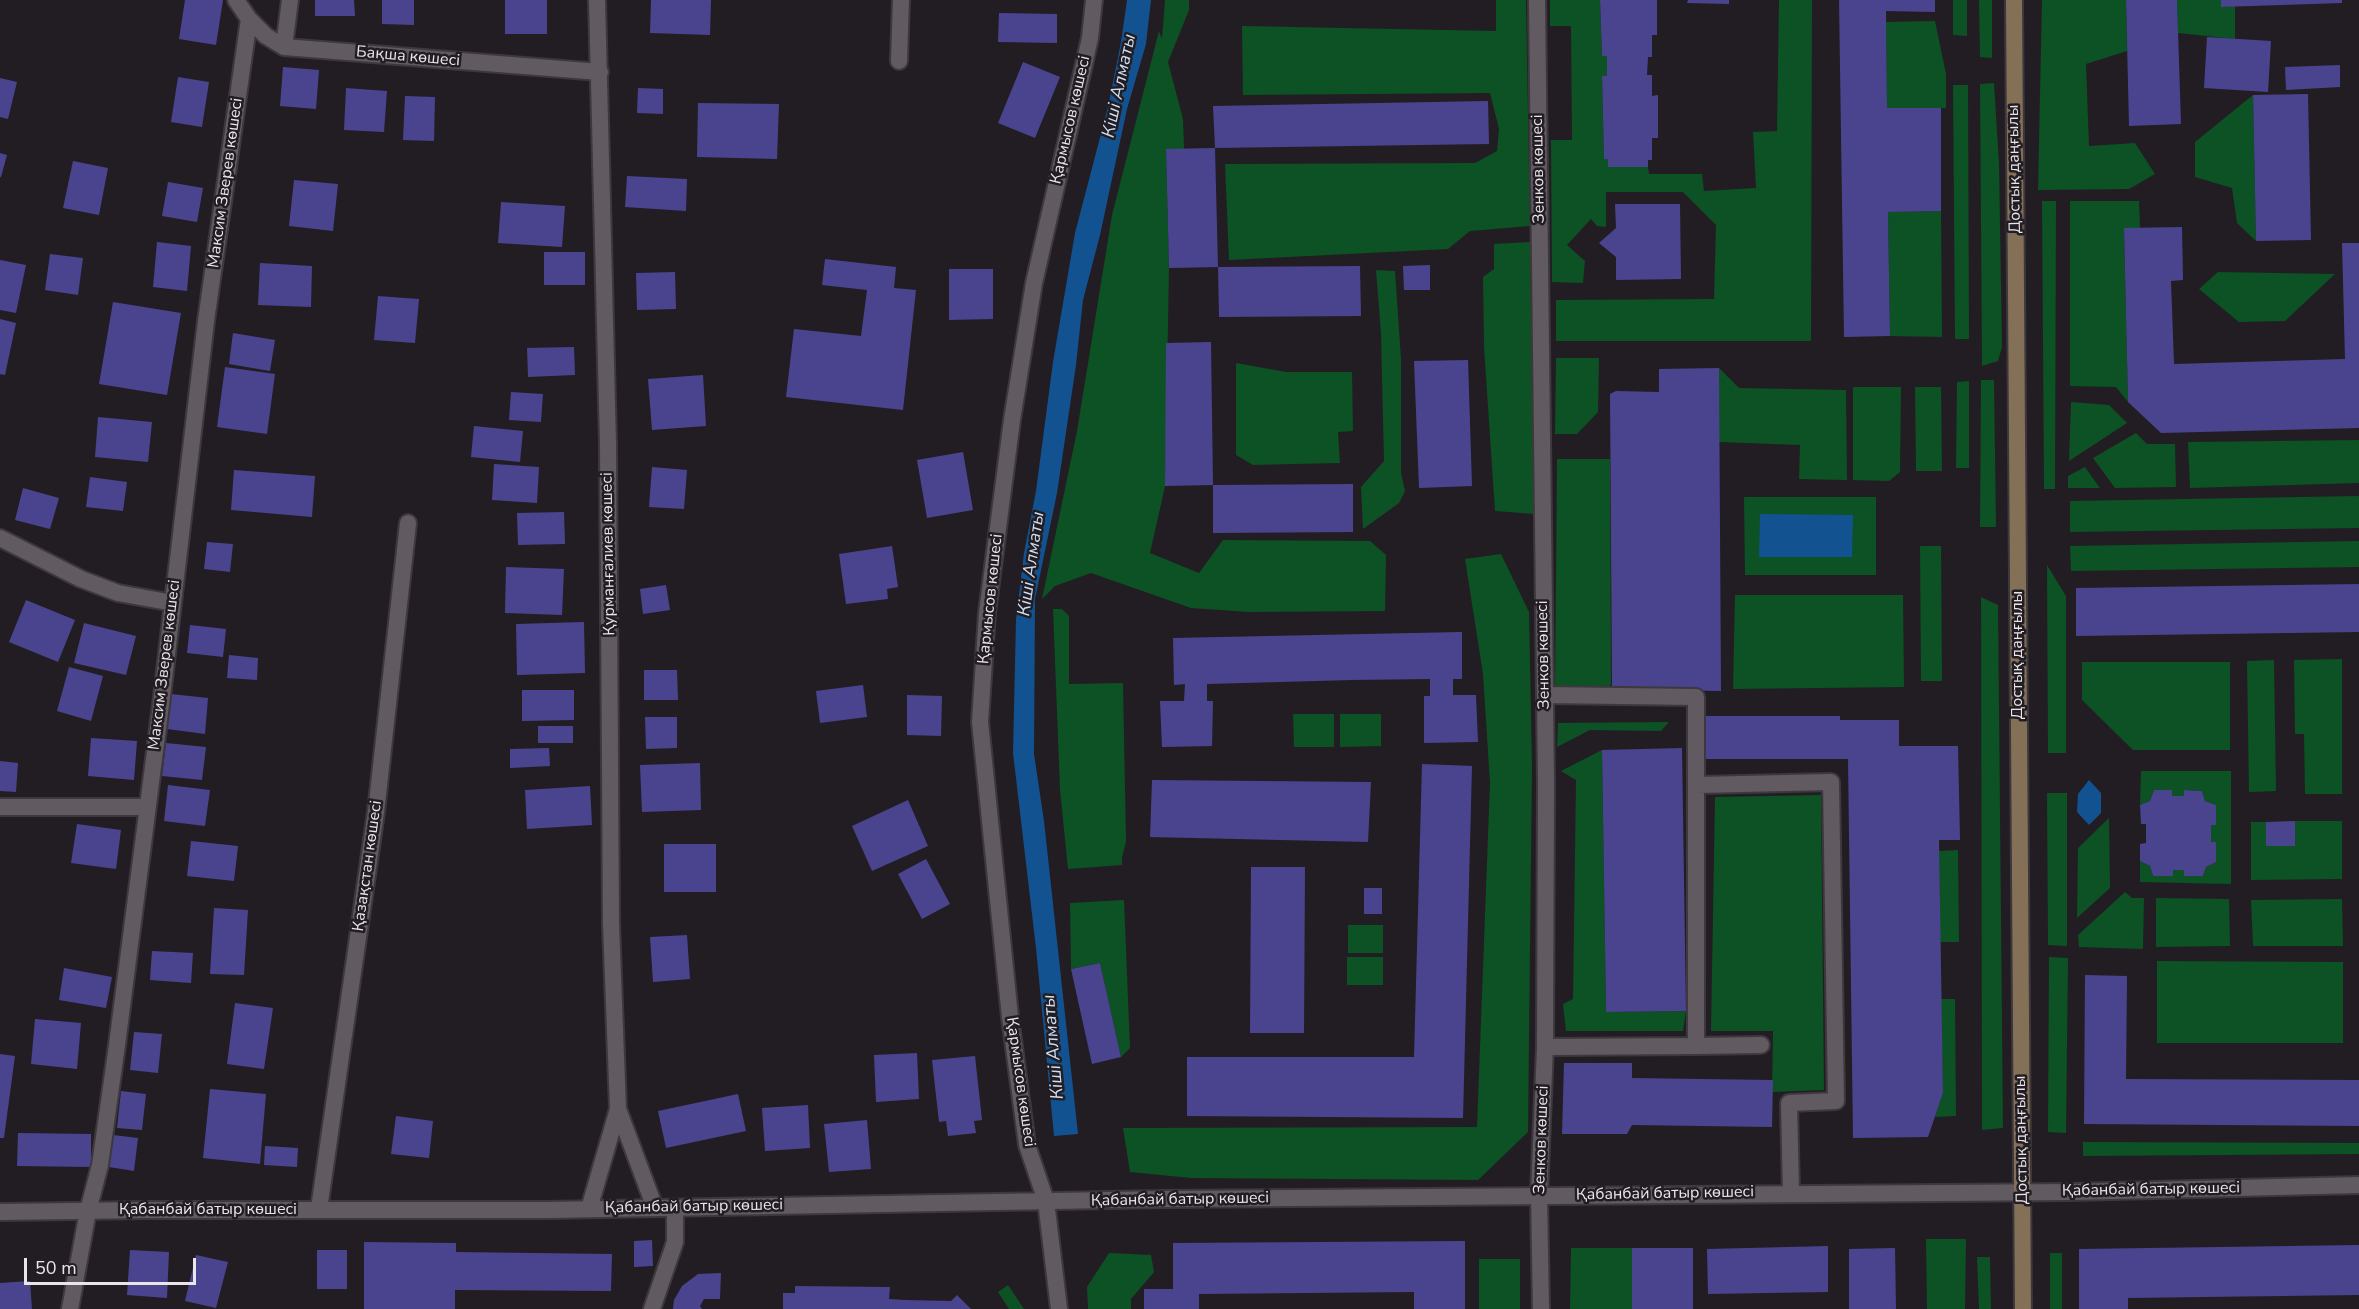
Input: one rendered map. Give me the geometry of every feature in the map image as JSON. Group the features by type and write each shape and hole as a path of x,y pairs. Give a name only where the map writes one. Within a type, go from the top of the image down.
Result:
{"main road":[{"name":"Достық даңғылы","path":"2013,0 2024,1309"}],"street":[{"path":"236,0 249,19 266,36 284,47 290,0"},
{"name":"Қурманғалиев көшесі","path":"597,0 610,604 611,924 618,1109"},
{"path":"899,61 901,0"},
{"name":"Қармысов көшесі","path":"1059,1309 1046,1201 1027,1145 1010,1017 980,722 987,613 1017,386 1034,284 1090,38 1094,0"},
{"name":"Зенков көшесі","path":"1537,0 1545,695 1545,1047 1539,1195 1541,1309"},
{"name":"Максим Зверев көшесі","path":"70,1309 88,1210 100,1165 148,807 215,252 249,19"},
{"name":"Бақша көшесі","path":"284,47 600,72"},
{"name":"Қазақстан көшесі","path":"319,1209 376,812 408,522"},
{"path":"0,537 81,579 118,593 173,603"},
{"path":"1545,695 1696,697 1696,1046"},
{"path":"1697,785 1831,782 1836,1101 1790,1102 1791,1193"},
{"path":"0,807 148,807"},
{"path":"1545,1047 1761,1045"},
{"path":"618,1109 655,1208"},
{"path":"589,1209 618,1109"},
{"name":"Қабанбай батыр көшесі","path":"0,1212 589,1209 1539,1195 2023,1192 2359,1185"},
{"path":"652,1309 675,1242 675,1208"}],"green space":[{"path":"1165,0 1189,0 1189,10 1168,62 1183,119 1184,149 1166,149 1169,268 1165,486 1150,553 1199,573 1223,540 1370,541 1386,555 1385,611 1249,612 1191,608 1091,573 1055,586 1042,599 1077,431 1112,215 1159,31 1162,39"},
{"path":"1496,0 1526,0 1530,226 1470,231 1448,249 1229,260 1225,164 1475,163 1497,151 1499,129 1490,93 1243,95 1242,26 1496,31"},
{"path":"1550,0 1600,0 1602,56 1607,56 1607,76 1602,76 1604,158 1608,159 1608,167 1648,167 1649,174 1702,174 1704,191 1756,188 1753,132 1777,131 1779,0 1812,0 1811,341 1556,341 1556,300 1714,299 1716,225 1683,192 1606,192 1606,227 1597,226 1591,219 1567,245 1585,261 1583,283 1552,282 1551,140 1572,140 1571,26 1550,26"},
{"path":"1953,0 1967,0 1967,36 1953,35"},
{"path":"1979,0 1992,0 1992,58 1980,57"},
{"path":"2042,0 2126,0 2127,51 2086,64 2089,146 2135,143 2155,174 2129,189 2038,190"},
{"path":"2177,0 2221,0 2221,7 2235,6 2235,39 2178,33"},
{"path":"1935,21 1946,74 1946,108 1887,108 1886,22"},
{"path":"1994,83 1999,164 2002,347 1998,361 1982,366 1980,84"},
{"path":"1953,85 1968,85 1969,339 1955,339"},
{"path":"2253,95 2256,241 2237,223 2232,188 2195,177 2195,142"},
{"path":"2042,201 2056,201 2055,489 2044,489"},
{"path":"2070,201 2139,201 2140,228 2124,229 2128,402 2116,387 2070,386"},
{"path":"1941,211 1942,337 1890,336 1888,212"},
{"path":"1530,242 1534,514 1495,511 1484,347 1483,277 1494,269 1494,244"},
{"path":"1376,270 1395,271 1401,359 1401,473 1405,491 1399,503 1363,529 1361,487 1384,461 1381,334"},
{"path":"2218,272 2335,274 2285,321 2239,322 2199,289"},
{"path":"1556,358 1599,358 1598,412 1577,434 1555,434"},
{"path":"1236,363 1286,372 1352,372 1353,431 1338,432 1340,463 1253,465 1236,455"},
{"path":"1719,368 1739,388 1846,390 1847,480 1799,479 1800,445 1719,442"},
{"path":"1981,380 1994,380 1996,527 1980,527"},
{"path":"1969,381 1969,468 1956,468 1957,382"},
{"path":"1853,387 1901,387 1900,472 1889,481 1853,480"},
{"path":"1915,387 1941,387 1942,471 1916,471"},
{"path":"2071,402 2109,405 2127,423 2069,461"},
{"path":"2136,433 2147,444 2175,444 2176,487 2115,488 2093,458"},
{"path":"2359,440 2359,483 2190,488 2188,442"},
{"path":"1557,459 1610,459 1611,685 1604,688 1555,687"},
{"path":"2085,467 2100,488 2068,488 2068,476"},
{"path":"2359,496 2359,528 2070,532 2070,501"},
{"path":"1744,497 1876,497 1876,575 1745,575"},
{"path":"2359,541 2359,567 2071,571 2070,546"},
{"path":"1920,546 1941,546 1942,681 1921,681"},
{"path":"1501,554 1529,612 1532,766 1528,1132 1478,1180 1191,1178 1130,1172 1123,1128 1477,1127 1490,783 1483,674 1465,559"},
{"path":"2047,565 2066,596 2066,753 2048,753"},
{"path":"1735,595 1903,595 1904,687 1733,689"},
{"path":"1981,597 1998,605 2003,1128 1982,1130"},
{"path":"1053,609 1062,609 1069,616 1069,684 1123,683 1126,841 1122,865 1068,869 1060,790"},
{"path":"2342,659 2342,794 2305,794 2304,734 2295,734 2294,660"},
{"path":"2274,660 2276,791 2249,792 2247,661"},
{"path":"2082,662 2230,662 2230,750 2133,750 2082,700"},
{"path":"1293,714 1334,714 1334,747 1294,747"},
{"path":"1340,714 1381,714 1381,746 1340,747"},
{"path":"1669,722 1661,731 1590,730 1557,747 1558,723"},
{"path":"1602,750 1606,1012 1686,1011 1683,1031 1566,1031 1563,1004 1573,999 1576,780 1561,771"},
{"path":"2141,771 2231,771 2231,884 2140,882 2140,861 2150,866 2153,876 2173,876 2173,870 2184,870 2184,876 2203,876 2206,867 2216,862 2216,842 2211,842 2211,825 2216,824 2216,805 2205,801 2202,791 2185,790 2184,796 2172,796 2172,790 2154,790 2150,801 2140,805"},
{"path":"2047,793 2067,793 2067,946 2048,945"},
{"path":"1821,795 1824,1090 1772,1092 1773,1031 1711,1031 1715,797"},
{"path":"2109,818 2110,888 2077,918 2078,848"},
{"path":"2295,821 2342,821 2342,879 2251,880 2251,822 2266,822 2266,846 2295,846"},
{"path":"1958,850 1959,942 1940,942 1939,851"},
{"path":"2125,892 2132,898 2144,898 2143,949 2079,947 2078,935"},
{"path":"2156,898 2229,899 2230,946 2156,947"},
{"path":"2342,899 2343,946 2253,946 2251,900"},
{"path":"1124,900 1130,1048 1121,1057 1100,963 1071,969 1070,903"},
{"path":"1348,925 1383,925 1383,953 1348,953"},
{"path":"1347,957 1383,957 1383,985 1347,985"},
{"path":"2049,957 2068,958 2066,1133 2048,1132"},
{"path":"2157,961 2343,962 2343,1043 2157,1043"},
{"path":"1941,999 1955,999 1956,1116 1935,1117 1943,1093"},
{"path":"2083,1142 2359,1143 2359,1154 2083,1156"},
{"path":"1926,1239 1966,1239 1965,1309 1927,1309"},
{"path":"1571,1248 1632,1248 1632,1309 1570,1309"},
{"path":"1109,1253 1151,1255 1154,1272 1131,1299 1131,1309 1088,1309 1087,1287"},
{"path":"2050,1253 2062,1253 2062,1309 2050,1309"},
{"path":"1977,1257 1990,1257 1991,1309 1979,1309"},
{"path":"1479,1259 1520,1259 1520,1309 1479,1309"},
{"path":"1008,1285 1024,1309 1009,1309 998,1292"}],"water":[{"name":"Кіші Алматы","path":"1127,0 1151,0 1146,44 1127,109 1100,235 1083,300 1057,493 1035,599 1034,754 1044,821 1078,1134 1054,1136 1036,948 1013,753 1016,620 1053,362 1075,233 1108,107"},
{"path":"1760,514 1853,515 1852,557 1759,557"},
{"path":"2089,780 2101,793 2101,813 2089,825 2077,812 2078,794"}],"building":[{"path":"185,0 223,0 216,45 179,39"},
{"path":"315,0 354,0 355,16 315,16"},
{"path":"382,0 414,0 414,25 382,24"},
{"path":"505,0 547,0 547,34 505,34"},
{"path":"651,0 711,0 710,35 650,33"},
{"path":"1600,0 1657,0 1657,35 1652,35 1652,57 1648,57 1647,75 1652,75 1652,96 1658,95 1658,138 1652,138 1652,160 1648,160 1648,167 1608,167 1608,159 1604,159 1602,76 1607,76 1607,56 1602,56"},
{"path":"1688,0 1729,0 1729,4 1687,3"},
{"path":"1839,0 1935,0 1935,12 1886,11 1887,108 1941,108 1941,211 1888,212 1890,336 1844,337"},
{"path":"2126,0 2177,0 2181,124 2129,126"},
{"path":"2221,0 2342,0 2342,3 2221,7"},
{"path":"999,13 1057,14 1057,43 998,42"},
{"path":"2207,37 2271,41 2268,92 2204,88"},
{"path":"1023,62 1060,77 1035,138 998,123"},
{"path":"2340,65 2340,87 2286,90 2285,67"},
{"path":"283,67 319,70 316,109 280,106"},
{"path":"178,77 209,82 202,127 171,122"},
{"path":"0,78 17,82 8,119 0,117"},
{"path":"346,88 387,91 384,132 344,130"},
{"path":"638,88 663,89 663,114 637,113"},
{"path":"2308,94 2311,240 2256,241 2253,95"},
{"path":"405,96 435,97 434,141 403,140"},
{"path":"1488,101 1489,144 1215,148 1213,106"},
{"path":"698,103 779,104 777,159 697,157"},
{"path":"1215,148 1218,267 1169,268 1166,149"},
{"path":"0,153 7,155 1,177 0,177"},
{"path":"73,161 108,168 99,215 63,208"},
{"path":"627,176 687,179 686,211 625,207"},
{"path":"294,180 338,184 333,231 289,226"},
{"path":"168,182 203,188 197,222 162,216"},
{"path":"501,202 565,206 562,247 498,243"},
{"path":"1615,204 1680,204 1681,279 1616,280 1616,257 1599,243 1616,228"},
{"path":"2182,227 2183,280 2171,281 2174,364 2345,359 2342,243 2359,243 2359,428 2161,433 2128,402 2124,228"},
{"path":"157,242 191,246 187,291 153,287"},
{"path":"544,252 585,252 585,285 544,285"},
{"path":"50,254 83,258 78,295 45,290"},
{"path":"825,259 896,267 894,288 916,290 903,410 786,397 794,329 861,336 867,290 822,285"},
{"path":"0,260 26,265 16,313 0,310"},
{"path":"260,263 312,266 311,307 258,305"},
{"path":"1430,265 1430,290 1404,290 1403,266"},
{"path":"1360,266 1361,316 1219,317 1218,267"},
{"path":"949,269 993,269 993,319 949,320"},
{"path":"675,272 676,309 637,310 636,273"},
{"path":"378,296 419,299 415,343 374,340"},
{"path":"113,302 181,313 167,395 99,384"},
{"path":"0,319 16,323 5,375 0,374"},
{"path":"233,333 275,340 270,371 229,364"},
{"path":"1211,342 1213,485 1165,486 1166,343"},
{"path":"574,347 575,375 528,377 527,348"},
{"path":"1468,360 1472,486 1419,488 1414,361"},
{"path":"225,367 275,374 267,434 217,427"},
{"path":"1719,368 1721,691 1612,689 1610,394 1616,391 1659,392 1659,369"},
{"path":"703,375 706,426 652,430 648,379"},
{"path":"511,392 543,394 541,422 509,420"},
{"path":"98,417 152,422 148,462 95,457"},
{"path":"474,426 523,431 520,462 471,457"},
{"path":"963,452 973,510 927,518 917,460"},
{"path":"494,464 539,467 537,503 492,500"},
{"path":"652,467 687,470 684,509 649,507"},
{"path":"234,470 315,476 312,517 231,510"},
{"path":"90,477 127,482 123,511 86,507"},
{"path":"1353,484 1353,532 1213,533 1213,485"},
{"path":"23,488 59,498 50,529 15,520"},
{"path":"564,512 565,544 518,545 517,513"},
{"path":"207,542 233,544 230,572 204,569"},
{"path":"892,546 898,587 887,589 888,599 846,604 839,554"},
{"path":"506,567 564,569 562,615 505,613"},
{"path":"2359,584 2359,632 2076,636 2076,588"},
{"path":"666,585 670,610 643,614 640,589"},
{"path":"26,600 75,620 58,662 9,642"},
{"path":"584,622 585,673 517,675 516,624"},
{"path":"84,623 136,636 126,675 74,663"},
{"path":"190,625 226,629 223,657 187,653"},
{"path":"1462,632 1462,679 1453,679 1453,695 1476,695 1478,742 1424,743 1424,696 1430,696 1430,679 1352,680 1207,684 1207,701 1213,701 1212,746 1162,747 1160,701 1184,701 1185,684 1174,685 1173,638"},
{"path":"229,655 258,658 257,680 227,678"},
{"path":"69,667 103,676 91,721 57,711"},
{"path":"644,670 677,670 678,700 644,700"},
{"path":"863,685 867,717 820,723 816,691"},
{"path":"522,690 574,690 574,720 522,721"},
{"path":"171,694 208,698 205,734 167,729"},
{"path":"907,695 942,696 941,736 907,735"},
{"path":"1700,716 1840,716 1840,720 1899,720 1899,746 1958,746 1960,840 1939,840 1943,1093 1928,1137 1853,1138 1848,759 1700,759"},
{"path":"645,717 677,717 677,748 646,749"},
{"path":"538,726 573,726 573,743 538,743"},
{"path":"91,738 137,741 134,780 88,776"},
{"path":"166,743 206,747 202,780 162,776"},
{"path":"549,748 550,766 510,768 510,749"},
{"path":"1682,748 1686,1011 1606,1012 1602,750"},
{"path":"0,761 18,763 16,792 0,791"},
{"path":"700,763 701,810 642,812 640,765"},
{"path":"1422,764 1472,766 1463,1118 1187,1116 1187,1057 1414,1057"},
{"path":"1152,780 1371,782 1368,842 1150,837"},
{"path":"168,785 210,790 205,826 164,821"},
{"path":"590,786 592,825 527,829 525,790"},
{"path":"2154,790 2172,790 2172,796 2184,796 2184,790 2202,791 2205,801 2216,805 2216,825 2211,825 2211,842 2216,842 2216,862 2206,867 2203,876 2184,876 2184,870 2173,870 2173,876 2153,876 2150,866 2140,861 2140,844 2146,843 2146,824 2141,824 2140,805 2150,801"},
{"path":"908,800 928,846 872,871 852,826"},
{"path":"2295,821 2295,846 2266,846 2266,822"},
{"path":"77,824 121,830 116,869 71,863"},
{"path":"191,841 238,846 234,881 187,876"},
{"path":"664,844 716,844 716,892 664,892"},
{"path":"926,859 950,904 922,919 898,874"},
{"path":"1251,867 1305,867 1304,1033 1250,1033"},
{"path":"1364,888 1382,888 1382,914 1364,914"},
{"path":"214,908 248,910 244,975 210,974"},
{"path":"687,935 690,979 653,982 650,937"},
{"path":"152,951 193,953 191,983 150,980"},
{"path":"1100,963 1121,1057 1092,1064 1071,969"},
{"path":"64,968 112,977 106,1008 59,1000"},
{"path":"2085,975 2127,976 2126,1079 2359,1080 2359,1126 2084,1124"},
{"path":"235,1003 273,1008 264,1069 227,1064"},
{"path":"35,1019 81,1023 77,1069 31,1064"},
{"path":"134,1032 162,1034 158,1073 130,1070"},
{"path":"917,1053 919,1099 876,1102 874,1055"},
{"path":"0,1054 15,1056 4,1138 0,1138"},
{"path":"975,1056 982,1120 974,1121 976,1133 948,1136 946,1121 939,1122 932,1060"},
{"path":"1564,1063 1632,1063 1632,1078 1773,1080 1772,1127 1632,1125 1627,1134 1562,1134"},
{"path":"210,1089 266,1094 260,1164 203,1158"},
{"path":"121,1091 146,1094 142,1130 117,1128"},
{"path":"738,1094 746,1131 666,1148 658,1111"},
{"path":"808,1105 810,1148 765,1151 762,1108"},
{"path":"396,1116 433,1121 429,1158 391,1154"},
{"path":"867,1120 871,1169 829,1172 824,1124"},
{"path":"18,1133 91,1134 91,1167 17,1166"},
{"path":"113,1135 138,1138 134,1171 109,1167"},
{"path":"265,1146 298,1148 297,1167 264,1165"},
{"path":"652,1240 653,1266 634,1267 634,1241"},
{"path":"1465,1241 1465,1309 1414,1309 1414,1292 1199,1294 1199,1309 1144,1309 1144,1289 1173,1289 1173,1243"},
{"path":"364,1242 456,1243 456,1252 612,1254 611,1291 455,1290 455,1309 364,1309"},
{"path":"2359,1245 2359,1295 2128,1298 2128,1309 2079,1309 2079,1249"},
{"path":"1828,1246 1828,1292 1708,1294 1707,1249"},
{"path":"1632,1248 1693,1248 1693,1309 1632,1309"},
{"path":"1895,1248 1896,1309 1849,1309 1849,1249"},
{"path":"130,1250 169,1252 167,1298 127,1295"},
{"path":"317,1250 347,1250 347,1289 317,1289"},
{"path":"196,1255 228,1262 216,1308 185,1301"},
{"path":"721,1273 720,1299 704,1299 700,1306 702,1309 673,1309 674,1300 682,1286 698,1274"},
{"path":"30,1281 32,1309 0,1309 0,1283"},
{"path":"795,1286 890,1287 889,1299 905,1300 951,1301 957,1295 971,1309 783,1309 783,1293 795,1293"}]}
